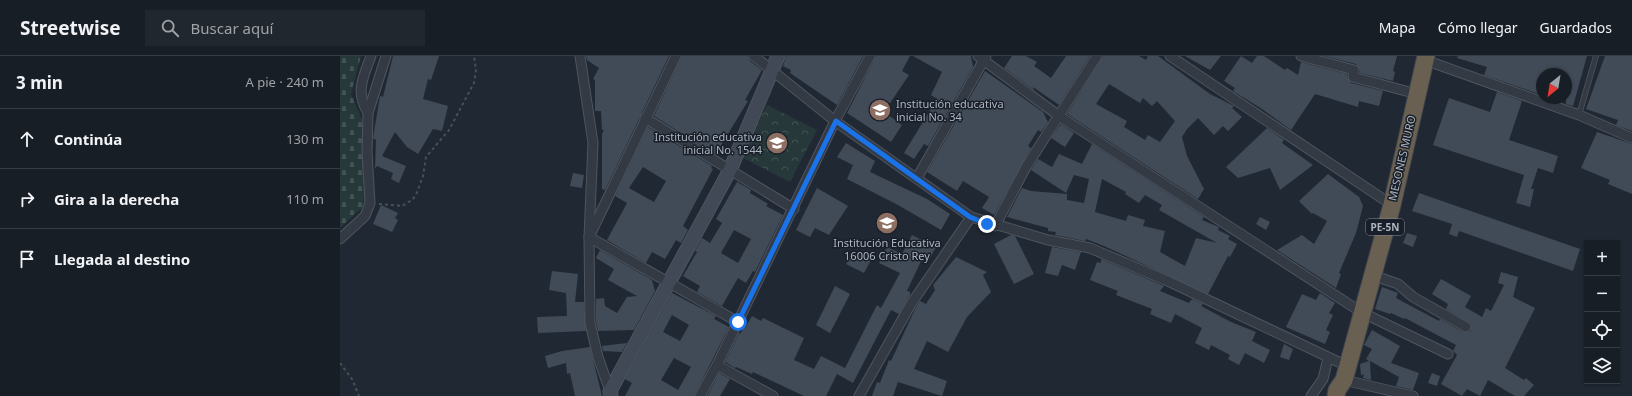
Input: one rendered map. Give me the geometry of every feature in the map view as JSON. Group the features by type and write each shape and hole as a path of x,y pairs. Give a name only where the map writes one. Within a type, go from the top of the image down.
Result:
{"highway":[{"name":"MESONES MURO","path":"1342,386 1361,312 1392,205 1425,58"}],"street":[{"path":"368,113 362,102 360,94 371,56"},
{"path":"340,239 365,216 370,203 367,152 368,113 386,56"},
{"path":"580,56 593,143 589,237 590,323 598,357 611,394"},
{"path":"589,237 676,56"},
{"path":"754,56 836,121 970,217 995,226 1048,240 1090,248 1170,282 1328,358 1342,386 1413,396"},
{"path":"611,394 627,357 730,170 771,69 778,56"},
{"path":"700,396 717,365 836,121 870,56"},
{"path":"995,226 1026,168 1097,56"},
{"path":"1170,56 1392,205"},
{"path":"1301,56 1354,70 1353,77 1417,94"},
{"path":"917,178 983,57 1059,116 1361,312 1448,354"},
{"path":"1425,58 1579,115 1632,138"},
{"path":"645,118 794,208"},
{"path":"859,396 911,304 970,217"},
{"path":"589,237 738,322"},
{"path":"1372,275 1398,284 1413,298 1466,328"},
{"path":"1311,396 1323,379 1328,358"},
{"path":"717,365 773,396"}],"lane":[{"path":"1579,115 1596,56"}],"path":[{"path":"370,203 402,206 412,200 420,185 426,157 449,130 474,83 476,70 474,56"},
{"path":"340,363 352,379 359,396"}],"green space":[{"path":"340,56 361,56 351,94 362,119 364,206 340,228"},
{"path":"767,105 817,130 790,182 741,157"}],"building":[{"path":"393,56 439,56 431,80 428,79 423,99 448,106 442,131 433,129 418,154 407,147 395,132 382,156 406,166 399,183 391,179 393,173 377,166 375,169 376,140 373,138 380,96 383,97"},
{"path":"586,56 669,56 605,190 602,189 602,134 604,130 602,130 601,111 595,111 595,80 593,79 599,68 587,60"},
{"path":"682,56 748,56 750,61 762,70 745,100 748,101 720,147 723,148 718,156 654,116"},
{"path":"786,56 863,56 837,105 790,73 791,70 783,66"},
{"path":"876,56 910,56 902,71 909,75 884,112 902,125 891,142 847,113"},
{"path":"913,56 971,56 973,67 928,146 924,144 914,159 904,153 937,99 931,95 942,72"},
{"path":"1012,56 1026,56 1037,62 1034,66 1051,78 1066,56 1090,56 1059,105 1033,87 1034,90 1004,68"},
{"path":"1103,56 1139,56 1146,60 1148,56 1158,56 1210,94 1234,106 1232,108 1242,117 1228,131 1223,126 1214,135 1198,118 1187,129 1182,137 1187,156 1204,189 1198,199 1067,114","holes":["1109,84 1140,103 1143,98 1152,106 1157,101 1175,121 1160,142 1148,135 1145,140 1124,127 1127,121 1096,104"]},
{"path":"1185,56 1221,56 1210,70"},
{"path":"1241,56 1252,63 1257,56 1264,56 1285,70 1287,68 1298,75 1301,62 1347,74 1351,83 1383,91 1379,106 1359,101 1358,107 1315,94 1291,130 1262,109 1233,91 1235,88 1224,81"},
{"path":"1324,56 1397,56 1393,71 1395,72 1393,81 1360,73 1356,64"},
{"path":"1458,56 1587,56 1573,106 1566,104 1572,104 1572,68 1536,68 1536,93 1484,75 1487,67 1457,58"},
{"path":"1605,56 1632,56 1632,131 1616,125 1618,120 1586,109"},
{"path":"985,71 1043,112 1048,122 1041,132 1038,130 1028,146 1031,148 994,215 982,208 989,197 963,181 957,191 927,172"},
{"path":"1497,92 1522,101 1509,140 1558,156 1553,173 1538,168 1531,189 1534,189 1530,207 1516,203 1524,175 1433,145 1449,98 1490,112"},
{"path":"1061,124 1074,133 1065,147 1051,138"},
{"path":"648,127 712,166 711,168 713,169 683,226 688,230 681,243 676,240 665,259 652,252 646,263 607,240 627,203 615,196","holes":["643,167 666,181 654,202 629,188"]},
{"path":"1267,128 1284,140 1282,143 1313,165 1280,190 1270,168 1238,178 1226,167"},
{"path":"1597,132 1632,144 1632,194 1608,184 1610,180 1581,168"},
{"path":"846,143 875,161 870,172 927,199 950,214 941,230 898,205 847,179 853,165 837,157"},
{"path":"1092,144 1204,217 1202,220 1219,227 1218,230 1230,236 1228,239 1237,244 1230,257 1228,256 1208,294 1086,239 1085,241 1055,235 1056,232 1048,231 1048,228 1007,217 1022,188 1031,191 1067,194 1067,200 1084,203 1089,179 1074,175 1066,193 1031,170 1038,159 1052,167 1059,154 1082,164","holes":["1102,179 1126,192 1125,194 1139,203 1145,195 1162,205 1159,210 1217,243 1196,238 1185,266 1160,252 1165,231 1143,226 1145,220 1128,215 1126,221 1095,212"]},
{"path":"573,173 584,175 582,188 570,186"},
{"path":"1328,174 1359,197 1363,206 1356,233 1339,273 1341,274 1336,288 1277,250 1302,235 1314,244 1327,221 1313,213 1312,214 1299,201"},
{"path":"737,182 751,190 750,193 768,204 766,206 783,215 755,272 753,271 746,283 738,278 722,306 697,292 700,286 683,276 697,252 695,251 702,238 710,243 722,223 716,219","holes":["734,230 751,239 738,263 721,253"]},
{"path":"817,188 848,206 829,235 815,228 810,237 796,230"},
{"path":"1419,193 1580,249 1573,271 1459,231 1457,237 1449,234 1452,224 1412,211"},
{"path":"381,205 398,213 395,218 398,220 392,232 373,224"},
{"path":"1260,217 1270,222 1266,230 1256,224"},
{"path":"1407,233 1417,236 1413,247 1403,243"},
{"path":"912,235 936,247 927,264 921,261 907,291 910,292 910,295 899,314 891,310 853,383 837,374 826,396 804,396 753,372 752,374 736,367 735,368 725,362 739,333 740,334 744,327 745,328 752,316 761,321 763,318 804,338 794,360 814,369 821,356 845,368 877,305 881,308 900,273 879,263 887,247 902,254"},
{"path":"1011,235 1015,236 1034,274 1014,284 994,244"},
{"path":"1052,247 1081,252 1075,270 1062,265 1058,276 1045,273"},
{"path":"600,250 652,280 655,291 634,330 598,331 596,322 596,299 604,298 605,306 617,313 627,297 637,296 608,280 614,269 596,258"},
{"path":"853,251 871,260 864,273 846,264"},
{"path":"956,257 987,272 983,275 991,292 967,317 948,352 927,341 914,369 947,381 942,396 898,382 893,396 872,396 877,382 880,383 889,360 891,361 916,307 920,301 926,304 935,290 933,285"},
{"path":"1101,259 1164,286 1160,291 1189,303 1192,299 1203,304 1201,306 1231,322 1256,332 1252,341 1270,350 1264,363 1245,353 1239,365 1228,359 1230,355 1211,345 1209,350 1195,343 1202,328 1175,314 1171,323 1150,314 1152,309 1116,295 1118,291 1090,280 1097,262 1101,263"},
{"path":"552,271 578,274 575,302 584,302 586,331 538,333 537,317 567,316 566,293 549,290"},
{"path":"1501,272 1518,277 1513,297 1535,308 1505,368 1524,380 1526,378 1534,385 1524,396 1515,396 1488,380 1480,396 1467,389 1462,396 1441,384 1457,355 1453,351 1456,345 1405,318 1404,319 1391,313 1390,314 1375,309 1382,287 1398,293 1396,298 1439,321 1440,319 1463,332 1469,332 1471,330 1471,324 1446,309 1448,304 1432,294 1441,279 1471,296 1465,307 1482,317 1486,308 1491,311 1504,285 1498,283"},
{"path":"835,286 850,294 830,333 816,325"},
{"path":"672,293 716,316 714,319 729,327 694,396 625,396 632,383 625,379","holes":["672,315 689,325 680,341 663,332","674,358 691,367 678,390 661,380"]},
{"path":"1320,293 1335,303 1329,313 1333,315 1326,330 1330,332 1325,344 1286,327 1302,294 1316,300"},
{"path":"1372,330 1400,346 1391,363 1419,373 1413,390 1396,386 1399,377 1370,361 1371,380 1363,378 1364,374 1361,375 1360,364 1369,361 1366,359 1372,349 1364,345"},
{"path":"627,343 622,352 603,351 602,346"},
{"path":"1284,344 1293,349 1289,360 1280,357"},
{"path":"590,347 602,396 575,396 570,373 567,374 566,363 548,368 545,356 562,351"},
{"path":"719,373 730,379 720,396 707,396"},
{"path":"1432,373 1440,376 1437,386 1428,383"}],"place":[{"name":"Institución educativa inicial No. 34","path":"880,110"},
{"name":"Institución educativa inicial No. 1544","path":"777,143"},
{"name":"Institución Educativa 16006 Cristo Rey","path":"887,223"}],"route":[{"path":"738,322 836,121 970,217 987,224"}]}
